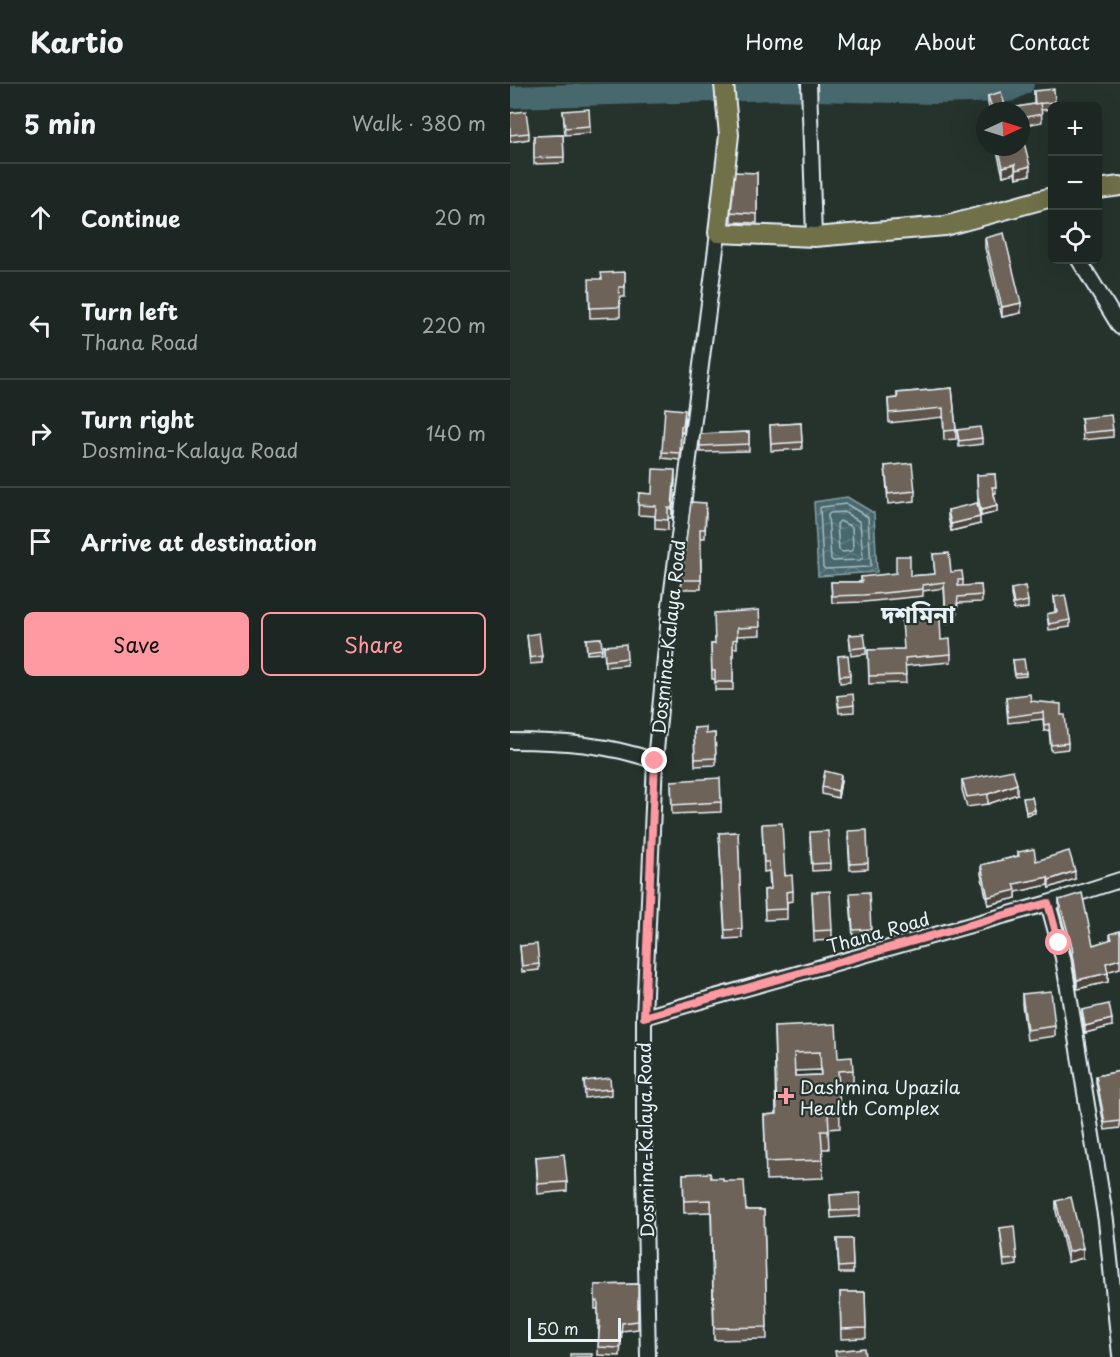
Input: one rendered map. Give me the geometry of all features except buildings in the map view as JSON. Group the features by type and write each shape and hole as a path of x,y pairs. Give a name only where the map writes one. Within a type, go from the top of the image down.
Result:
{"main road":[{"name":"Dosmina-Kalaya Road","path":"718,233 729,135 724,84"},
{"path":"1102,188 1120,186"},
{"path":"718,233 814,237 945,226 1048,198"}],"street":[{"path":"809,84 814,237"},
{"name":"Dosmina-Kalaya Road","path":"648,1357 644,1017 655,761 670,606 718,233"},
{"path":"1081,264 1120,327"},
{"path":"510,741 594,745 628,751 655,761"},
{"name":"Thana Road","path":"644,1017 1048,903 1120,880"},
{"path":"1048,903 1064,958 1104,1209 1120,1355"}],"water":[{"path":"847,497 874,513 877,572 818,576 814,502"}],"waterway":[{"path":"510,97 775,89 935,93 1009,91 1023,84"}],"place":[{"name":"Dashmina Upazila Health Complex","path":"786,1096"}],"district":[{"name":"দশমিনা","path":"918,613"}],"route":[{"path":"655,761 644,1017 1048,903 1059,943"}]}
